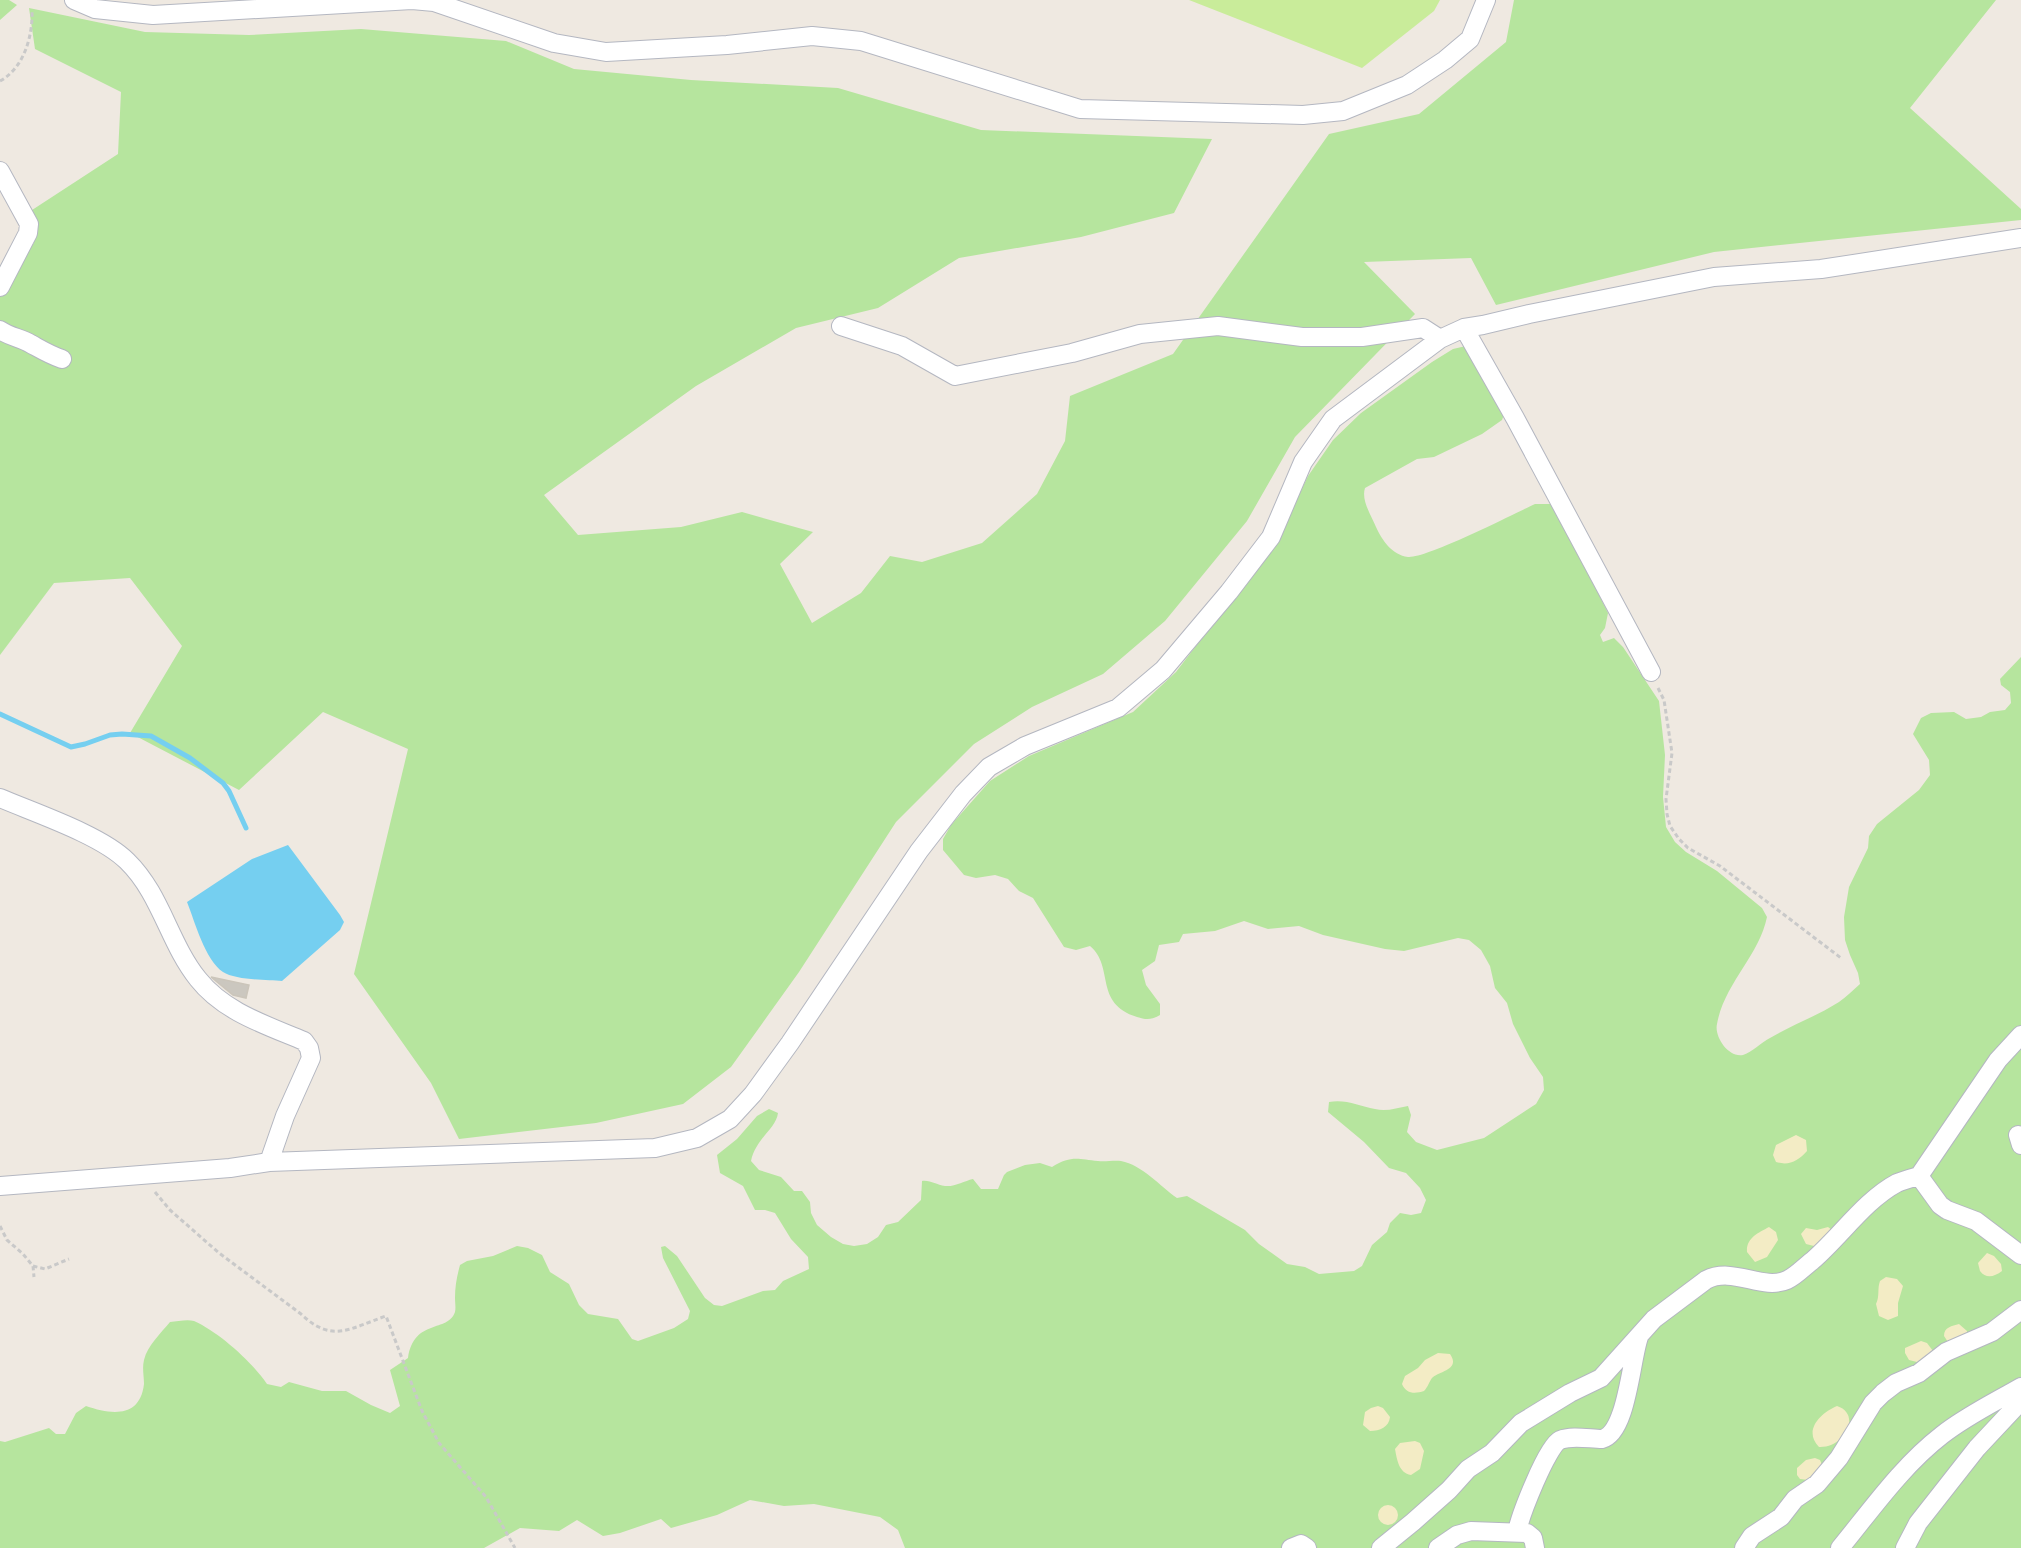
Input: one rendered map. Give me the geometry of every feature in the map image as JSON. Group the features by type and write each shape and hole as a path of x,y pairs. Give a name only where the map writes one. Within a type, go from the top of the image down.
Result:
{"street":[{"path":"74,0 95,9 153,15 412,0 434,1 554,44 606,52 727,45 812,36 861,41 1080,109 1303,115 1343,111 1407,85 1445,60 1470,39 1486,0"},
{"path":"0,171 28,224 28,233 0,286"},
{"path":"0,1186 230,1168 269,1162 655,1149 697,1138 729,1119 753,1094 784,1052 919,851 963,794 989,767 1025,746 1118,708 1163,670 1229,592 1271,537 1303,462 1333,419 1440,339 1464,327 1484,325 1714,278 1821,268 2021,238"},
{"path":"841,326 902,346 955,376 1072,353 1140,334 1218,326 1302,338 1362,337 1423,328 1440,339"},
{"path":"1464,327 1651,672"},
{"path":"0,330 62,359"},
{"path":"0,798 111,847 127,861 154,896 187,963 198,980 217,999 237,1012 304,1041 309,1048 311,1058 285,1116 269,1162"},
{"path":"1380,1548 1413,1522 1468,1469 1492,1453 1521,1423 1601,1378 1654,1319 1715,1275 1775,1282 1785,1281 1823,1252 1863,1210 1883,1193 1898,1183 1919,1176 1998,1060 2021,1035"},
{"path":"1919,1176 1940,1205 1976,1221 2021,1256"},
{"path":"1744,1548 1752,1536 1781,1517 1795,1499 1817,1484 1839,1458 1873,1403 1883,1393 1896,1383 1919,1373 1946,1352 1992,1332 2021,1310"},
{"path":"1517,1532 1538,1473 1557,1441 1565,1438 1602,1439 1608,1438 1614,1432 1622,1412 1640,1333"},
{"path":"1840,1548 1893,1484 1929,1446 1959,1423 2021,1387"},
{"path":"1905,1548 1918,1523 1977,1448 2021,1401"},
{"path":"1438,1548 1457,1535 1471,1531 1527,1533 1533,1538 1535,1548"},
{"path":"1291,1548 1301,1544 1307,1548"}],"path":[{"path":"0,81 13,72 21,61 31,33 32,10"},
{"path":"1651,672 1664,700 1672,753 1667,814 1674,833 1688,848 1720,866 1841,958"},
{"path":"151,1174 151,1184 155,1193 170,1210 219,1253 312,1324 322,1330 337,1333 386,1316 422,1411 439,1443 486,1497 515,1548"},
{"path":"0,1226 7,1240 24,1254 33,1266 34,1277"},
{"path":"33,1266 45,1269 69,1260"}],"green space":[{"path":"0,0 9,0 17,5 0,20"},
{"path":"1189,0 1440,0 1434,11 1362,68"},
{"path":"1514,0 1996,0 1910,108 2021,209 2021,220 1714,252 1496,305 1471,258 1364,262 1415,314 1295,437 1247,521 1165,621 1103,674 1032,707 974,744 896,822 799,972 731,1067 683,1104 596,1123 459,1139 431,1083 354,974 408,749 323,712 239,790 130,733 182,646 130,578 54,583 0,655 0,277 34,243 29,212 118,154 121,92 35,49 29,8 145,32 249,35 361,29 506,41 574,69 691,80 838,88 981,130 1212,139 1174,213 1081,237 959,258 878,308 796,328 696,386 544,495 578,535 681,527 742,512 813,532 780,564 812,623 861,593 890,556 922,562 982,543 1037,494 1065,441 1070,396 1173,354 1329,134 1419,114 1506,42"},
{"path":"1466,346 1505,412 1502,420 1482,434 1434,457 1417,459 1365,488 1364,497 1367,508 1385,542 1392,550 1408,557 1418,556 1451,544 1535,504 1550,504 1559,513 1608,613 1605,628 1600,635 1603,642 1614,638 1623,647 1659,701 1665,755 1663,797 1666,827 1675,842 1686,852 1717,871 1762,908 1767,917 1757,945 1727,996 1717,1024 1720,1040 1732,1053 1743,1055 1749,1052 1778,1033 1839,1002 1860,984 1845,940 1844,917 1849,887 1868,848 1869,836 1877,824 1919,790 1930,775 1929,760 1913,734 1921,718 1931,713 1954,712 1966,719 2005,710 2011,703 2010,692 2001,685 2000,679 2021,657 2021,1548 905,1548 898,1530 880,1517 814,1504 784,1506 750,1500 717,1515 671,1528 661,1519 620,1533 603,1536 577,1520 559,1531 520,1528 484,1548 0,1548 0,1441 5,1442 49,1428 56,1434 65,1434 76,1413 86,1406 115,1412 131,1408 141,1395 144,1384 143,1366 148,1350 170,1322 194,1321 214,1332 244,1357 267,1384 281,1387 289,1382 322,1391 346,1391 390,1413 400,1406 390,1370 408,1358 411,1345 424,1331 451,1318 455,1312 455,1289 460,1265 467,1261 493,1256 517,1246 528,1248 542,1255 550,1272 569,1284 579,1305 588,1314 618,1319 632,1339 638,1341 674,1328 688,1319 690,1311 663,1258 661,1247 665,1246 677,1256 705,1298 714,1305 722,1306 763,1291 775,1290 783,1281 809,1269 808,1257 791,1239 775,1213 755,1210 743,1186 720,1173 717,1155 737,1139 757,1116 769,1109 778,1113 776,1119 757,1146 751,1161 759,1170 781,1177 794,1191 802,1191 810,1202 811,1213 817,1225 843,1244 854,1246 867,1244 878,1237 886,1225 898,1222 921,1200 922,1181 949,1186 973,1179 981,1189 998,1189 1007,1172 1025,1165 1040,1163 1052,1167 1070,1159 1080,1159 1129,1163 1151,1176 1177,1198 1187,1196 1245,1230 1259,1244 1287,1264 1305,1267 1319,1274 1354,1271 1362,1266 1372,1245 1387,1232 1390,1223 1400,1213 1411,1215 1421,1213 1426,1200 1420,1188 1406,1173 1389,1168 1364,1142 1328,1112 1329,1102 1347,1102 1383,1110 1408,1106 1411,1115 1407,1132 1416,1142 1437,1150 1484,1138 1536,1104 1544,1090 1543,1077 1530,1058 1513,1024 1507,1003 1495,988 1490,966 1481,950 1469,940 1458,938 1404,951 1385,949 1323,935 1299,926 1268,929 1244,921 1215,931 1183,934 1179,942 1159,945 1155,961 1142,970 1146,985 1160,1004 1160,1015 1152,1019 1143,1019 1123,1011 1115,1003 1109,994 1102,964 1090,946 1076,950 1064,947 1033,898 1019,891 1008,879 995,875 976,878 964,875 943,850 943,839 951,825 990,781 1029,756 1133,712 1176,672 1277,540 1308,476 1333,440 1361,413 1432,362 1453,349"}],"sand":[{"path":"1796,1135 1806,1140 1807,1151 1793,1162 1776,1162 1773,1155 1776,1145"},
{"path":"1769,1227 1776,1232 1778,1240 1767,1257 1755,1262 1747,1252 1748,1243 1754,1236"},
{"path":"1828,1227 1832,1230 1818,1247 1806,1244 1801,1234 1806,1228 1817,1230"},
{"path":"1987,1253 1994,1256 2001,1264 2002,1271 1993,1276 1987,1276 1980,1271 1978,1263"},
{"path":"1886,1277 1897,1279 1903,1286 1898,1303 1898,1316 1888,1320 1879,1316 1876,1304 1880,1281"},
{"path":"1959,1324 1967,1331 1967,1335 1948,1342 1944,1336 1945,1331"},
{"path":"1921,1341 1927,1343 1933,1351 1921,1363 1909,1360 1905,1348"},
{"path":"1438,1353 1450,1354 1453,1359 1451,1367 1432,1378 1424,1391 1414,1393 1406,1390 1402,1384 1405,1376"},
{"path":"1378,1406 1383,1408 1390,1417 1383,1428 1370,1431 1363,1425 1365,1412"},
{"path":"1837,1406 1848,1416 1847,1430 1836,1442 1819,1447 1814,1441 1813,1429 1825,1413"},
{"path":"1415,1441 1420,1443 1424,1451 1420,1469 1411,1475 1401,1469 1395,1449 1400,1443"},
{"path":"1815,1458 1820,1460 1824,1469 1808,1480 1800,1479 1797,1475 1797,1468 1806,1460"},
{"path":"1388,1505 1395,1508 1398,1515 1395,1522 1388,1525 1381,1522 1378,1515 1381,1508"}],"water":[{"path":"288,845 344,922 340,930 282,981 228,975 211,959 201,940 187,902 252,859"}],"building":[{"path":"211,977 249,985 246,998 233,995"}],"waterway":[{"path":"0,714 71,747 110,735 151,736 190,758 223,783 246,828"}]}
